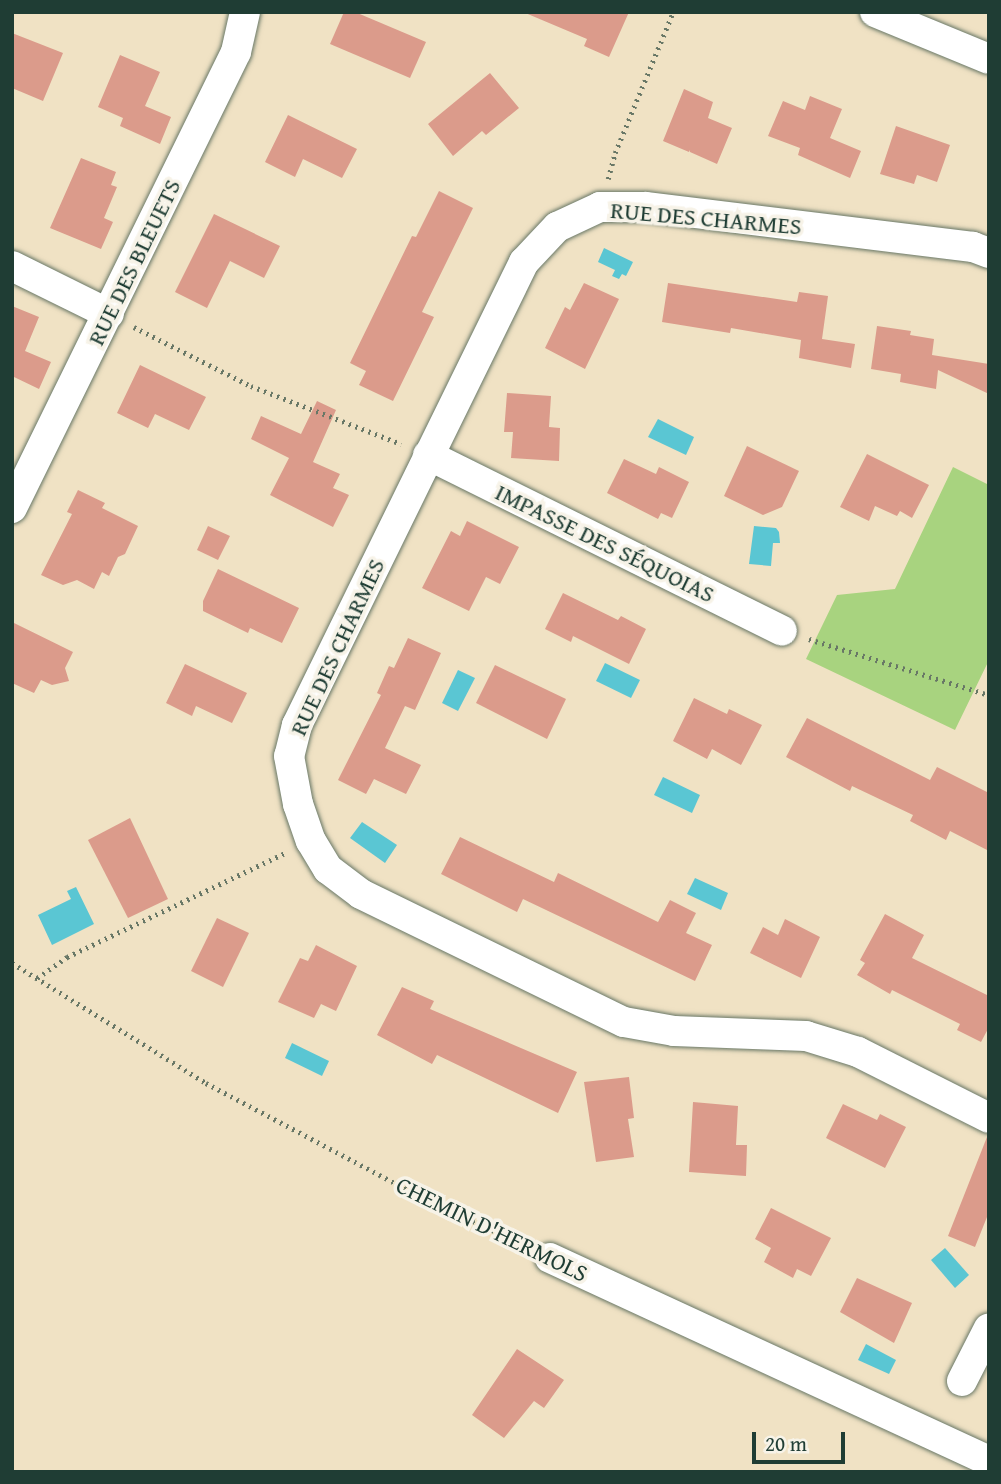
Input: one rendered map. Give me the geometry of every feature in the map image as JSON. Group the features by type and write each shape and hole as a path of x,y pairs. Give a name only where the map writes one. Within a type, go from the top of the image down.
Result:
{"street":[{"name":"RUE DES BLEUETS","path":"12,508 236,52 245,12"},
{"path":"875,12 989,59"},
{"name":"RUE DES CHARMES","path":"989,253 972,247 645,207 600,207 557,227 524,262 297,725 289,756 298,804 311,841 328,869 361,894 624,1021 674,1031 806,1036 858,1052 989,1118"},
{"path":"12,266 108,314"},
{"name":"IMPASSE DES SÉQUOIAS","path":"428,455 782,631"},
{"name":"CHEMIN D'HERMOLS","path":"550,1258 989,1461"},
{"path":"962,1381 989,1328"}],"path":[{"path":"600,207 615,153 673,12"},
{"path":"108,314 251,386 428,455"},
{"path":"782,631 989,695"},
{"path":"37,978 68,957 311,841"},
{"name":"CHEMIN D'HERMOLS","path":"12,963 206,1083 416,1194 550,1258"}],"green space":[{"path":"953,467 989,485 989,660 955,730 806,659 837,595 895,589"}],"water":[{"path":"604,248 633,262 626,276 622,274 619,279 612,276 615,270 598,262"},
{"path":"658,419 694,437 686,455 648,437"},
{"path":"754,526 776,528 779,532 780,543 773,543 771,566 749,564"},
{"path":"605,663 640,680 631,698 596,681"},
{"path":"458,670 475,678 458,711 442,703"},
{"path":"663,777 700,795 692,813 654,795"},
{"path":"362,822 397,845 385,863 350,838"},
{"path":"695,878 728,893 721,910 687,894"},
{"path":"76,887 94,924 52,945 38,915 71,899 67,891"},
{"path":"292,1043 329,1061 322,1076 285,1058"},
{"path":"945,1248 969,1275 955,1288 931,1260"},
{"path":"866,1344 896,1360 889,1374 858,1360"}],"building":[{"path":"344,12 355,12 426,42 410,78 330,44"},
{"path":"523,12 629,12 609,57 584,46 587,39"},
{"path":"12,33 63,53 43,101 12,88"},
{"path":"120,55 160,72 145,106 171,117 160,144 120,126 123,118 98,107"},
{"path":"490,73 519,108 486,135 482,131 453,156 428,124"},
{"path":"684,89 713,102 708,118 732,128 717,164 690,150 689,152 663,141"},
{"path":"810,96 842,109 830,138 861,151 850,178 798,155 800,148 768,136 783,101 805,110"},
{"path":"288,115 357,149 342,178 303,159 295,177 265,162"},
{"path":"896,126 950,145 937,182 917,175 914,184 880,174"},
{"path":"81,158 116,172 111,185 117,187 104,218 113,222 101,249 50,228"},
{"path":"439,191 473,208 422,312 434,317 393,401 359,385 366,371 350,363 412,236 416,237"},
{"path":"214,214 280,246 264,278 230,261 207,308 175,292"},
{"path":"584,283 619,299 585,369 545,348 565,307 570,310"},
{"path":"668,283 797,302 799,292 828,296 822,339 855,344 851,368 799,358 801,340 731,328 730,333 662,322"},
{"path":"12,306 39,317 25,351 51,362 39,389 14,377 12,381"},
{"path":"877,326 911,331 910,335 934,339 932,355 989,364 989,394 938,370 936,389 900,382 901,374 871,369"},
{"path":"140,365 206,397 189,430 155,414 148,428 117,413"},
{"path":"507,393 551,396 549,427 560,428 559,461 511,458 513,432 504,432"},
{"path":"317,401 336,410 313,462 340,474 333,488 349,495 333,527 270,495 289,458 251,439 261,416 301,434"},
{"path":"747,446 799,471 782,507 763,515 724,496"},
{"path":"867,454 929,485 912,518 900,511 897,516 875,506 869,521 840,507"},
{"path":"624,459 656,474 659,467 689,482 672,518 661,513 658,519 607,493"},
{"path":"78,490 105,503 102,508 138,526 125,554 118,557 109,576 102,572 94,589 77,580 63,585 41,575 72,514 67,512"},
{"path":"467,521 519,547 500,584 486,577 469,611 422,588 451,531 460,536"},
{"path":"208,526 230,536 218,560 197,550"},
{"path":"218,569 299,608 282,643 250,628 248,633 203,611 203,601"},
{"path":"563,593 618,620 621,616 646,629 629,664 573,636 571,642 545,629"},
{"path":"12,622 73,652 65,668 69,681 52,685 41,680 34,693 12,683"},
{"path":"408,638 441,653 415,710 405,706 385,748 421,765 406,794 374,779 366,794 338,780 381,695 377,693 389,666 394,668"},
{"path":"185,664 247,693 232,723 196,706 192,716 166,703"},
{"path":"495,665 566,699 547,739 476,703"},
{"path":"694,698 727,714 729,709 762,725 741,765 712,749 707,759 673,741"},
{"path":"807,718 930,780 937,767 989,793 989,851 950,831 946,840 910,821 913,815 852,786 850,791 786,757"},
{"path":"130,818 168,899 128,918 88,840"},
{"path":"460,837 554,882 558,873 658,922 670,900 696,913 686,933 712,945 695,981 523,899 517,912 441,874"},
{"path":"885,914 924,935 912,958 989,996 989,1027 981,1042 957,1030 960,1024 892,990 890,994 857,975 865,963 860,960"},
{"path":"217,918 249,933 223,987 191,971"},
{"path":"785,919 820,937 801,978 750,953 763,927 778,935"},
{"path":"316,945 357,966 336,1011 321,1004 314,1018 278,1002 300,958 308,961"},
{"path":"402,987 434,1001 430,1009 577,1072 558,1113 437,1055 432,1064 377,1035"},
{"path":"629,1077 634,1118 628,1119 634,1157 596,1162 584,1082"},
{"path":"693,1102 738,1106 736,1145 747,1145 746,1176 689,1172"},
{"path":"843,1104 877,1120 880,1114 906,1127 885,1168 826,1138"},
{"path":"987,1137 989,1212 975,1247 948,1236"},
{"path":"771,1208 831,1238 811,1276 797,1269 793,1278 764,1262 771,1248 755,1239"},
{"path":"857,1278 912,1303 894,1343 840,1312"},
{"path":"517,1349 564,1380 544,1408 534,1401 504,1438 472,1415"}]}
